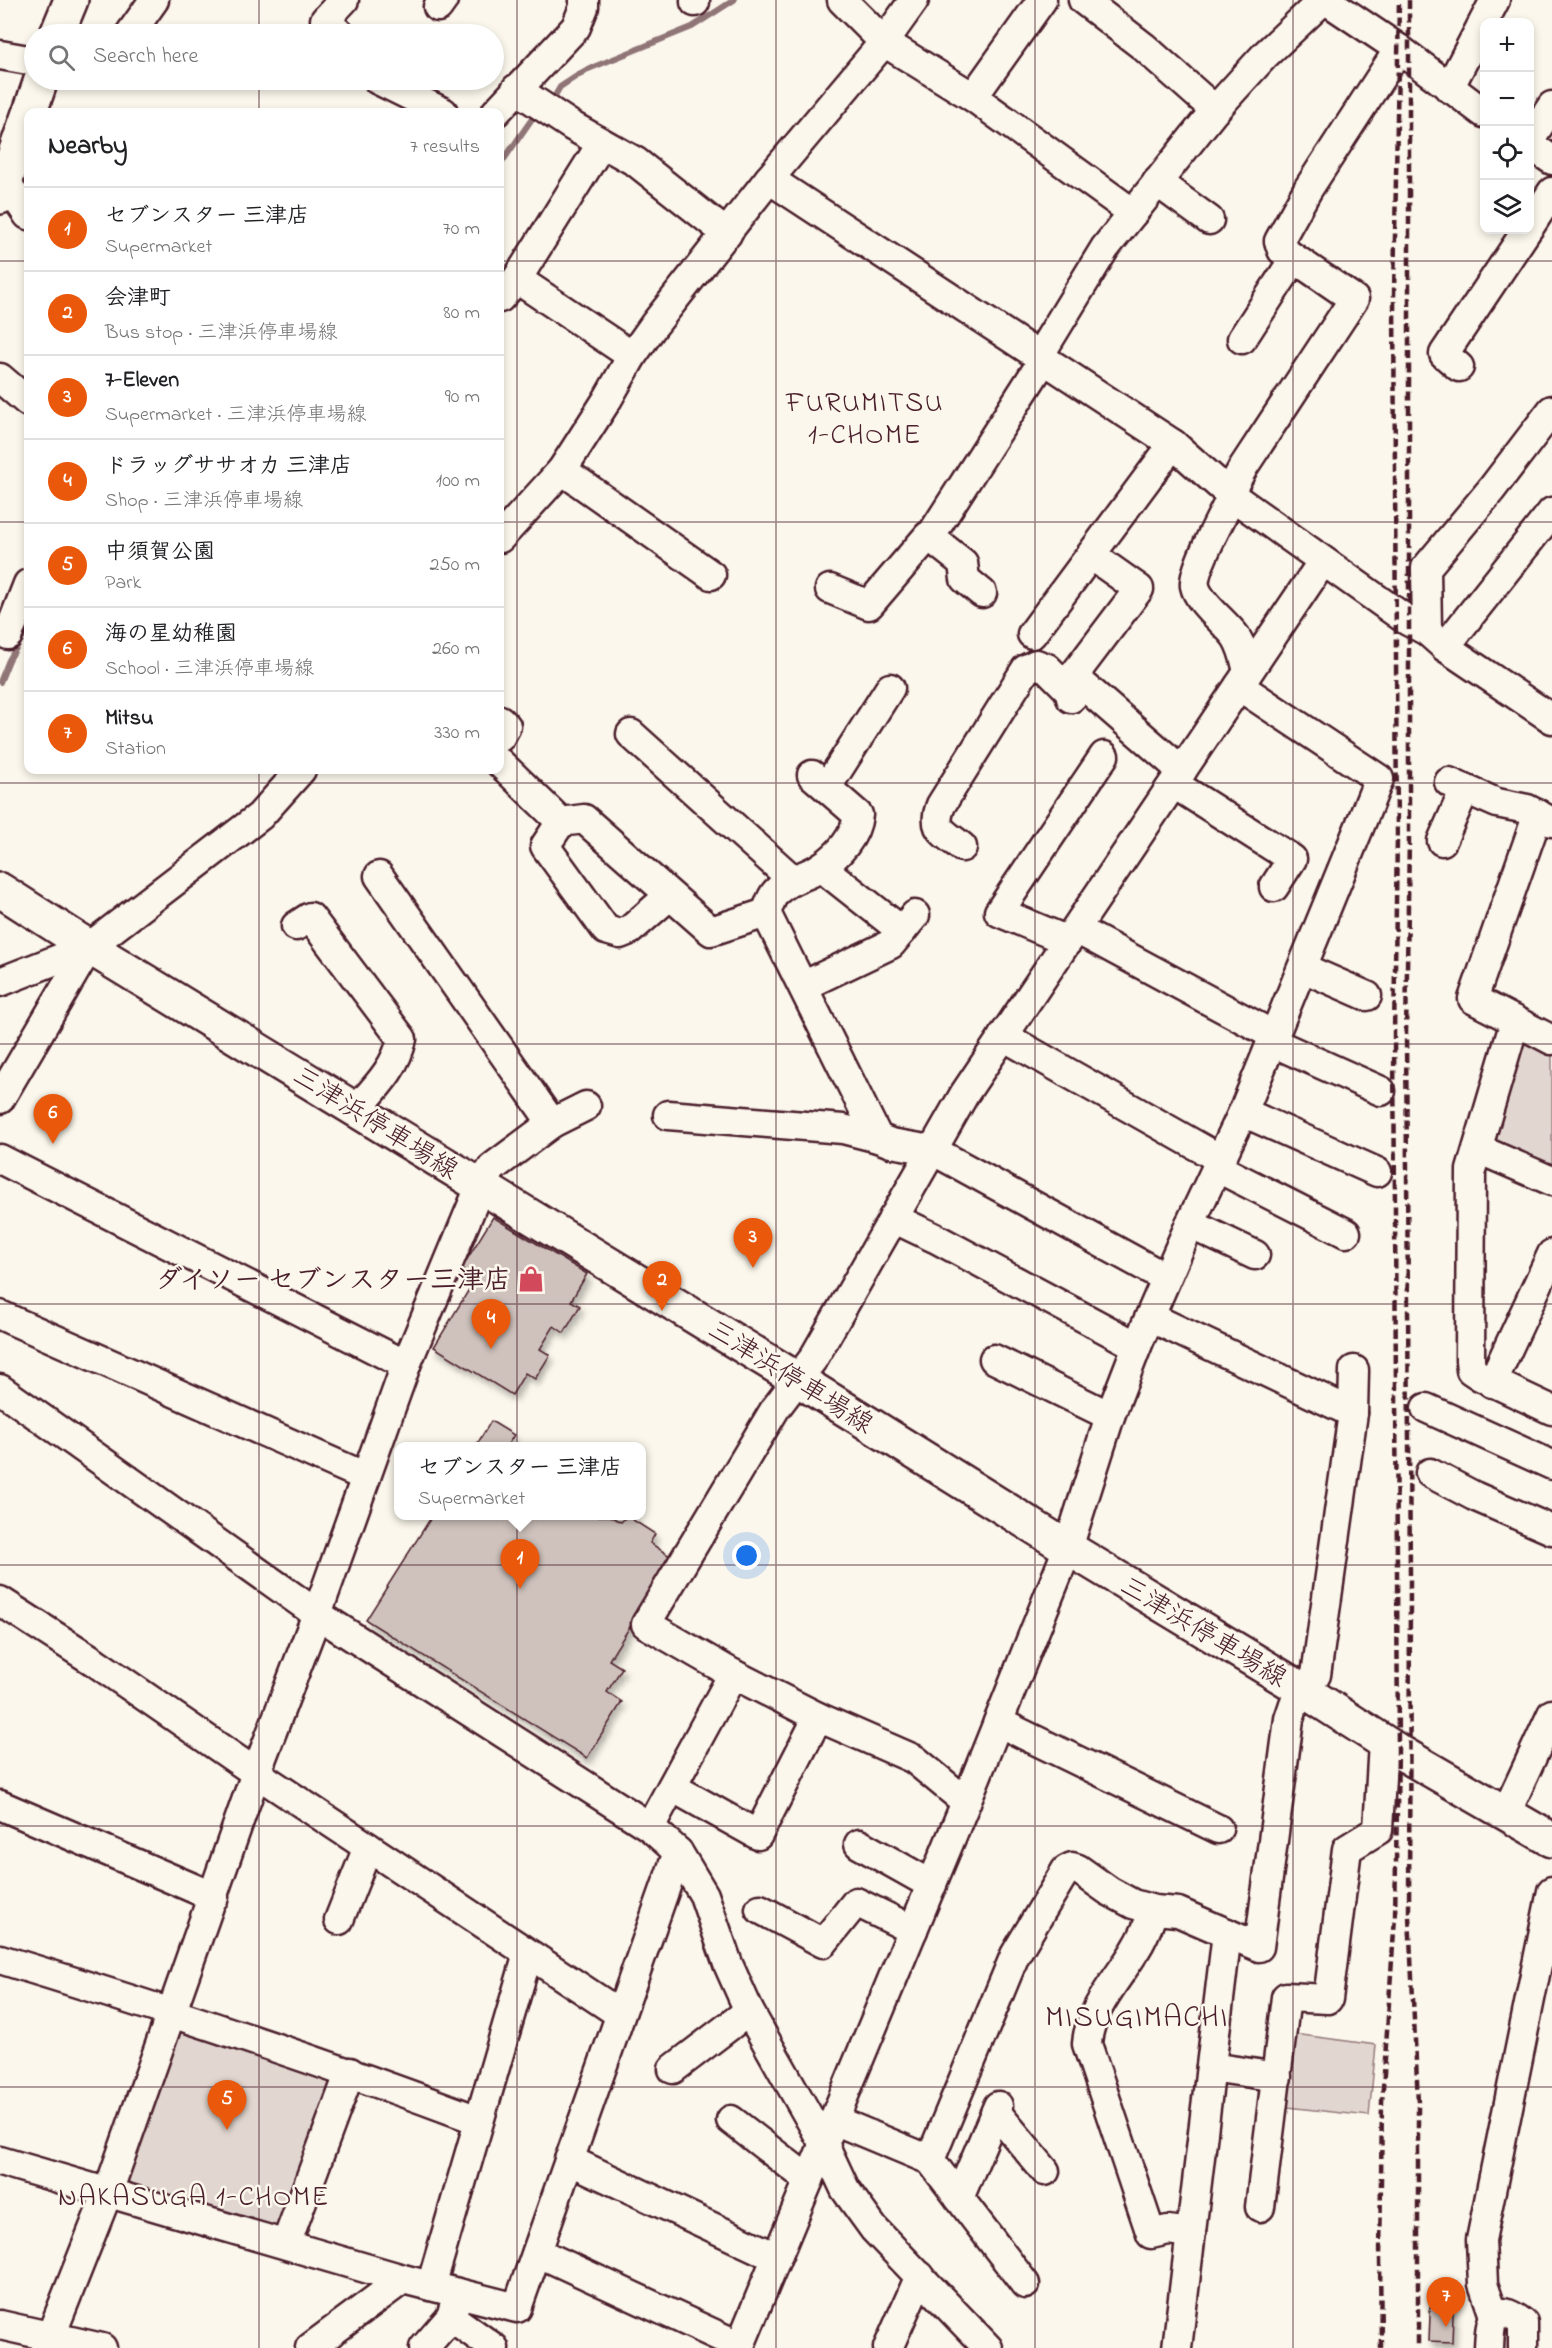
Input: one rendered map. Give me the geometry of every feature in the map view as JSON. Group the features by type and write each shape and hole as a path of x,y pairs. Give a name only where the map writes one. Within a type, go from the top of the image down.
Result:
{"main road":[{"path":"61,24 71,0"},
{"path":"31,108 37,90"},
{"path":"2,185 24,127"},
{"name":"三津浜停車場線","path":"0,890 89,947 797,1378 1068,1548 1303,1690 1383,1742 1552,1840"}],"street":[{"path":"137,24 154,0"},
{"path":"329,24 325,20 344,0"},
{"path":"499,108 576,27 584,7 584,0"},
{"path":"842,0 884,42 973,97 1133,213"},
{"path":"504,525 509,509 562,470 632,356 769,179 884,42 914,0"},
{"path":"973,97 1042,0"},
{"path":"1083,0 1144,47 1215,110"},
{"path":"830,589 868,605 928,536 930,537 1041,358 1105,248 1215,110 1265,55 1324,0 1399,49 1480,110"},
{"path":"1449,88 1495,0"},
{"path":"1244,679 1244,650 1202,598 1195,586 1197,571 1232,496 1232,488 1244,466 1354,299 1282,250 1279,241 1283,231 1399,49"},
{"path":"0,55 24,60"},
{"path":"516,89 572,126 636,162 727,234"},
{"path":"396,90 434,108"},
{"path":"1534,133 1552,106"},
{"path":"602,143 506,287 632,356"},
{"path":"1534,148 1552,160"},
{"path":"769,179 1173,444 1232,496 1408,621 1552,719"},
{"path":"1157,183 1209,220"},
{"path":"2,185 24,210"},
{"path":"1534,219 1552,192"},
{"path":"1459,366 1444,354 1524,234"},
{"path":"1242,339 1294,259"},
{"path":"0,378 24,399"},
{"path":"1436,639 1426,568 1491,490 1552,410"},
{"path":"1032,634 1173,444"},
{"path":"562,470 711,575"},
{"path":"1436,639 1552,512"},
{"path":"930,537 963,563 965,579 982,592"},
{"path":"1074,694 1074,675 1139,589 1091,555"},
{"path":"966,1802 914,1759 818,1717 733,1674 646,1624 775,1409 813,1359 964,1093 1323,561"},
{"path":"8,635 24,599"},
{"path":"962,847 939,828 936,818 941,805 1026,669 1036,664 1047,668 1074,694 1178,777 1292,859 1274,887"},
{"path":"537,2252 745,2345 776,2257 932,1885 1068,1548 1110,1416 1137,1346 1190,1224 1243,1112 1379,779 1244,679"},
{"path":"669,896 630,930 620,934 606,930 545,846 561,822 584,819 711,932 766,913 775,893 792,879 821,867 850,840 857,827 858,815 820,781 877,696"},
{"path":"631,734 792,879"},
{"path":"1104,756 999,912 1072,935 1274,1039 1381,1091"},
{"path":"504,767 561,822"},
{"path":"0,982 89,947 260,816 297,774"},
{"path":"1442,841 1457,786 1497,803 1527,809 1545,818 1473,999 1552,1040"},
{"path":"803,986 891,944 909,923 821,867"},
{"path":"379,876 552,1123"},
{"path":"766,913 878,1138"},
{"path":"296,926 310,916 402,1039 399,1053 386,1075 356,1110"},
{"path":"0,1099 89,947"},
{"path":"1303,968 1367,996"},
{"path":"1515,1021 1471,1170 1470,1360 1471,1370 1492,1383 1552,1410"},
{"path":"1003,1036 1218,1163 1346,1233"},
{"path":"48,2342 108,2192 256,1773 317,1614 406,1365 480,1186 492,1168 552,1123 586,1106"},
{"path":"1243,1112 1377,1172"},
{"path":"668,1115 843,1129 891,1143 932,1150 1166,1278"},
{"path":"1478,1149 1552,1181"},
{"path":"0,1159 406,1365"},
{"path":"893,1218 935,1238 1137,1346"},
{"path":"1190,1224 1255,1255"},
{"path":"1492,1383 1552,1254"},
{"path":"0,1315 366,1477"},
{"path":"1150,1317 1353,1413"},
{"path":"994,1359 1110,1416"},
{"path":"930,2160 1015,1955 1066,1870 1078,1869 1108,1891 1133,1904 1154,1910 1178,1912 1259,1947 1289,1719 1294,1704 1316,1675 1353,1413 1354,1371"},
{"path":"0,1389 317,1614 650,1827 678,1852 704,1895 728,1964 749,2011 829,2132 845,2189 874,2229 988,2348"},
{"path":"1426,1408 1552,1465"},
{"path":"1430,1473 1552,1530"},
{"path":"0,1601 95,1662 256,1773 620,2014"},
{"path":"650,1827 733,1674"},
{"path":"1506,1813 1552,1714"},
{"path":"672,1787 758,1835 818,1717"},
{"path":"998,1722 1218,1829"},
{"path":"1260,2208 1286,1996 1328,1999 1347,1849 1378,1830 1383,1742"},
{"path":"0,1805 213,1897"},
{"path":"859,1844 932,1885"},
{"path":"339,1920 368,1847"},
{"path":"0,2161 403,2279 446,2299 518,2308 568,2160 678,1852"},
{"path":"1494,2316 1483,2284 1481,2240 1552,1891"},
{"path":"760,1909 823,1943 856,1902 913,1930"},
{"path":"1154,1910 1138,1947 1095,2014 1088,2031 1087,2044 1151,2234 1168,2230 1191,2233"},
{"path":"1177,2348 1227,1933"},
{"path":"424,2348 446,2299 478,2120 528,1954"},
{"path":"0,1959 171,2011 350,2072 478,2120"},
{"path":"673,2069 749,2011"},
{"path":"1211,2067 1277,2076"},
{"path":"286,2244 350,2072"},
{"path":"959,2198 997,2109 1046,2170"},
{"path":"731,2120 809,2180"},
{"path":"829,2132 930,2160 1025,2284"},
{"path":"568,2160 776,2257"},
{"path":"888,2348 920,2276"},
{"path":"310,2348 403,2279"},
{"path":"446,2299 494,2348"},
{"path":"1489,2348 1490,2324 1494,2316 1502,2313 1513,2315 1523,2323 1523,2348"},
{"path":"0,2325 48,2342 102,2348"}],"shaded area":[{"path":"1519,1030 1552,1046 1552,1177 1485,1147"},
{"path":"175,2019 341,2076 284,2236 110,2184"},
{"path":"1287,2033 1376,2045 1369,2116 1278,2106"}],"building":[{"path":"493,1217 587,1274 571,1301 580,1306 564,1333 554,1326 540,1349 550,1355 535,1379 525,1373 512,1395 434,1347 476,1278 461,1269"},
{"path":"491,1421 514,1435 510,1442 478,1442"},
{"path":"429,1520 617,1520 621,1522 633,1520 655,1534 650,1543 673,1558 609,1660 622,1668 607,1692 622,1702 587,1758 366,1620"},
{"path":"1431,2289 1454,2290 1452,2342 1429,2341"}],"waterway":[{"path":"548,102 553,99 560,87 586,70 692,27 734,0"},
{"path":"504,159 536,113"},
{"path":"0,682 9,660 24,635"}],"railway":[{"path":"1381,2348 1382,2102 1395,1917 1398,1751 1394,1034 1397,837 1394,296 1399,0"},
{"path":"1409,0 1409,838 1406,1035 1410,1577 1409,1916 1418,2102 1418,2348"}],"place":[{"name":"海の星幼稚園","path":"53,1144"},
{"name":"7-Eleven","path":"753,1268"},
{"name":"ダイソー セブンスター三津店","path":"531,1279"},
{"name":"会津町","path":"662,1311"},
{"name":"ドラッグササオカ 三津店","path":"491,1349"},
{"name":"セブンスター 三津店","path":"520,1589"},
{"name":"中須賀公園","path":"227,2130"},
{"name":"Mitsu","path":"1446,2327"}],"district":[{"name":"FURUMITSU 1-CHOME","path":"865,417"},
{"name":"MISUGIMACHI","path":"1137,2016"},
{"name":"NAKASUGA 1-CHOME","path":"194,2195"}]}
